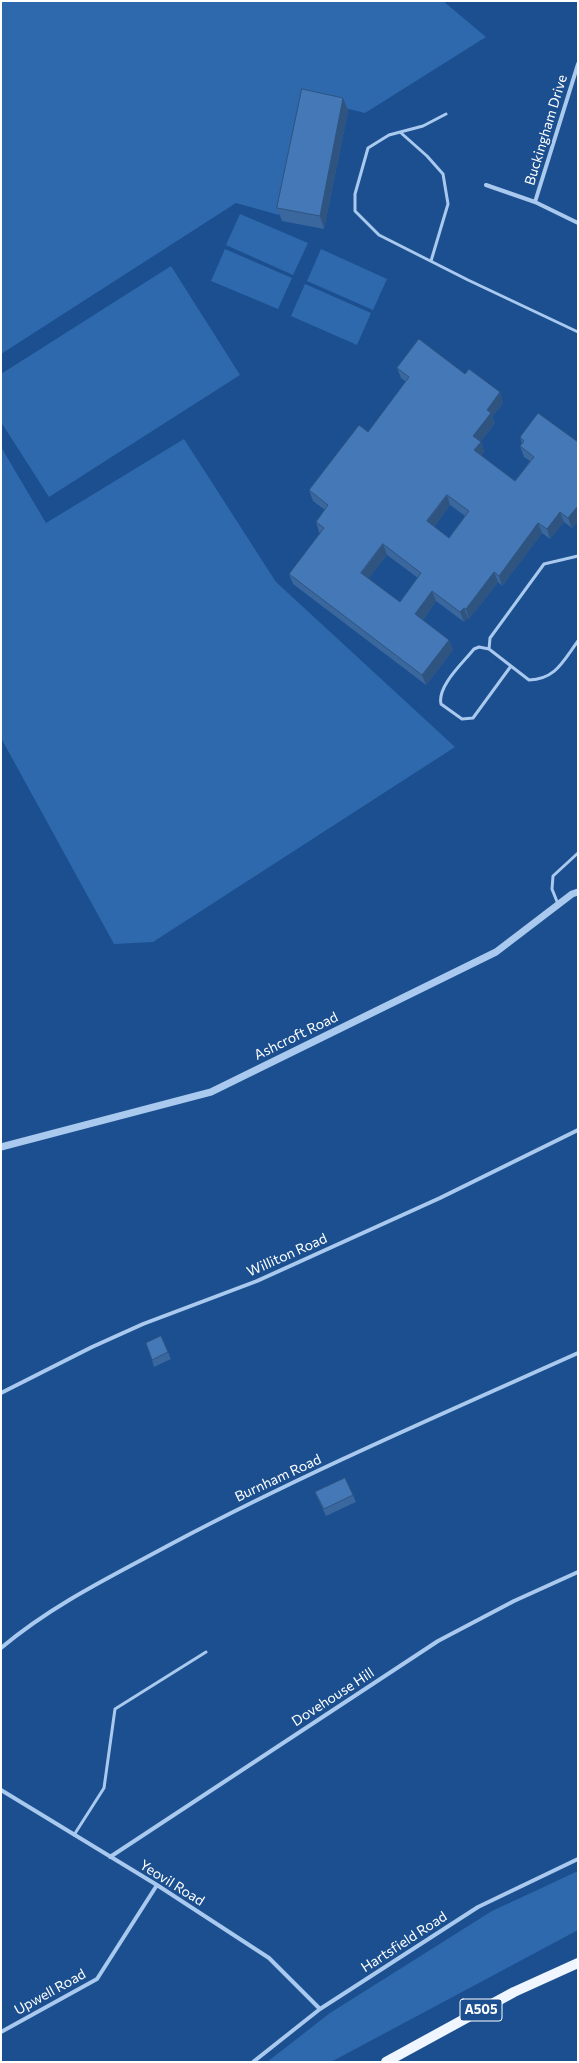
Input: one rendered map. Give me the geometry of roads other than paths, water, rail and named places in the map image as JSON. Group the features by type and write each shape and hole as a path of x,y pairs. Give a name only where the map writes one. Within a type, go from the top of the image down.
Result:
{"main road":[{"name":"A505","path":"386,2062 514,1992 578,1963"}],"street":[{"name":"Buckingham Drive","path":"535,202 578,64"},
{"name":"Buckingham Drive","path":"486,185 535,202 578,223"},
{"name":"Ashcroft Road","path":"1,1147 211,1092 496,952 558,904 578,892"},
{"name":"Williton Road","path":"1,1393 142,1324 257,1281 433,1201 578,1130"},
{"name":"Burnham Road","path":"1,1648 25,1628 82,1592 247,1504 578,1352"},
{"name":"Dovehouse Hill","path":"110,1857 438,1641 514,1601 578,1572"},
{"name":"Yeovil Road","path":"1,1790 270,1958 320,2009"},
{"name":"Hartsfield Road","path":"253,2062 320,2009 478,1907 578,1858"},
{"name":"Upwell Road","path":"1,2032 97,1979 156,1886"}],"lane":[{"path":"446,114 423,126 389,135 368,148 355,194 355,211 380,235 578,332"},
{"path":"400,132 427,156 443,174 448,204 431,261"},
{"path":"489,649 490,638 544,564 578,556"},
{"path":"511,666 473,718 462,719 441,704 440,698 442,689 474,649 479,647 489,649 511,666 529,680 540,680 556,672 578,641"},
{"path":"558,904 552,889 553,876 578,853"},
{"path":"74,1835 104,1788 115,1709 206,1652"}]}
